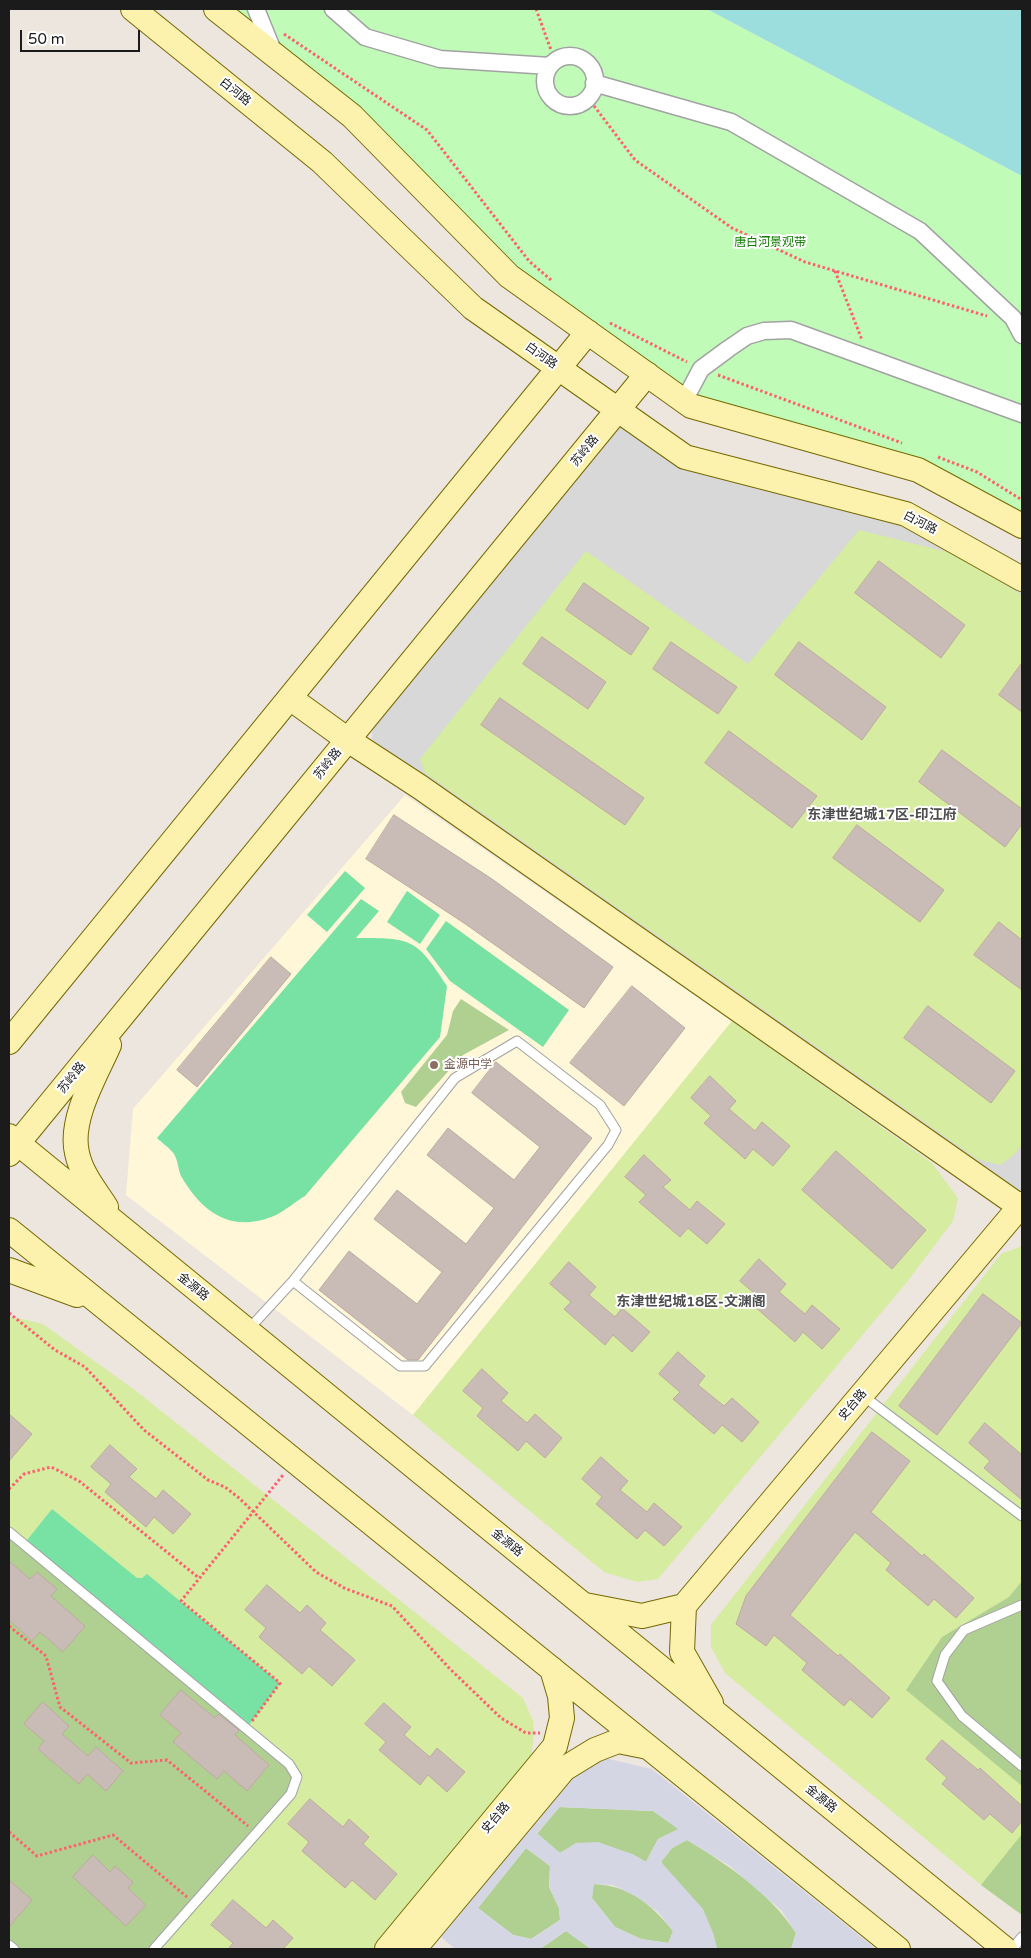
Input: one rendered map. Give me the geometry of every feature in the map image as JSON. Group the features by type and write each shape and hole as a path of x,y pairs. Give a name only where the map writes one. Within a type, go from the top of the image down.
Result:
{"main road":[{"name":"白河路","path":"133,9 322,162 473,308 686,457 906,514 1022,579"},
{"path":"216,9 279,44 509,276 596,325 647,374 691,406 918,470 1022,526"},
{"path":"9,1042 558,368 596,325"},
{"name":"苏岭路","path":"12,1144 119,1020 647,374"},
{"path":"290,698 1022,1206"},
{"path":"9,1014 64,975"},
{"path":"119,1020 76,1121 76,1152 86,1176 108,1209 133,1238"},
{"name":"金源路","path":"12,1144 133,1238 1006,1949"},
{"name":"史台路","path":"684,1606 1022,1206"},
{"path":"9,1230 898,1949"},
{"path":"9,1270 16,1271 100,1304"},
{"path":"582,1605 642,1616 684,1606 682,1652 718,1716"},
{"name":"史台路","path":"386,1949 555,1746 562,1718 560,1696 552,1670"},
{"name":"史台路","path":"414,1949 564,1770 595,1750 618,1741 648,1747"}],"street":[{"path":"256,9 279,44"},
{"path":"343,12 364,37 440,59 552,63"},
{"path":"562,56 579,57 591,67 591,90 573,106 557,102 550,97 545,81 552,63 562,56"},
{"path":"591,90 731,122 920,231 1013,318 1022,335"},
{"path":"684,401 701,369 747,336 764,331 791,330 1022,414"}],"lane":[{"path":"247,1331 293,1282 455,1078 517,1041 600,1105 616,1130 608,1145 426,1366 400,1366 293,1282"},
{"path":"862,1394 1022,1516"},
{"path":"9,1532 289,1764 297,1777 291,1794 154,1949"},
{"path":"1022,1605 964,1630 945,1655 937,1680 962,1716 1022,1766"},
{"path":"1012,1949 1022,1937"},
{"path":"9,1945 14,1949"}],"path":[{"path":"536,9 552,63"},
{"path":"279,44 427,130 529,261 556,284"},
{"path":"591,90 634,160 732,228 805,262 979,316 1013,318"},
{"path":"835,271 869,358"},
{"path":"596,325 701,369 904,444"},
{"path":"931,454 977,472 1022,500"},
{"path":"9,1314 55,1350 85,1367 144,1430 208,1480 225,1487 253,1511 316,1572 344,1588 392,1606 450,1669 501,1718 526,1732 558,1734"},
{"path":"246,1729 280,1683 181,1601 294,1461"},
{"path":"9,1489 24,1474 51,1467 79,1482 199,1578"},
{"path":"9,1626 46,1656 60,1707 130,1763 167,1760 256,1833"},
{"path":"9,1832 36,1856 113,1835 194,1904"}],"shaded area":[{"path":"620,423 673,464 906,525 1022,587 1022,1209 385,755 372,739 372,726"},
{"name":"金源中学","path":"405,795 732,1021 413,1415 126,1195 133,1109"},
{"path":"596,1756 652,1769 876,1949 791,1949 796,1933 782,1911 730,1866 687,1840 672,1848 661,1862 703,1909 713,1933 717,1949 591,1949 566,1931 540,1949 455,1949 440,1936 577,1769","holes":["560,1807 653,1811 678,1829 658,1839 646,1862 632,1854 598,1842 576,1843 560,1853 537,1833","526,1848 550,1866 549,1887 559,1908 560,1920 532,1939 513,1935 478,1908","594,1884 613,1885 639,1898 658,1912 673,1931 668,1943 641,1939 615,1927 592,1898"]}],"green space":[{"name":"唐白河景观带","path":"216,9 707,9 1022,176 1022,526 918,470 691,406 509,276 352,116"},
{"path":"859,530 955,554 1022,595 1022,1145 1014,1155 1000,1165 977,1159 425,773 420,759 586,551 748,664"},
{"path":"345,871 365,888 327,932 307,915"},
{"path":"407,891 440,915 420,944 387,922"},
{"path":"361,899 379,911 356,938 389,939 411,944 428,958 447,986 440,1037 305,1196 280,1213 260,1220 233,1221 221,1217 199,1201 181,1176 174,1154 157,1138"},
{"path":"446,921 569,1010 543,1047 450,981 426,949"},
{"path":"461,999 509,1030 463,1055 416,1107 405,1103 401,1092 447,1035 453,1011"},
{"path":"732,1021 932,1163 958,1198 953,1221 907,1282 658,1579 637,1582 604,1572 413,1415"},
{"path":"1022,1246 1022,1915 981,1885 725,1673 711,1647 711,1625 1001,1254"},
{"path":"9,1316 43,1324 136,1391 523,1698 533,1721 534,1731 529,1779 387,1949 9,1949"},
{"path":"52,1509 137,1578 142,1578 147,1574 280,1683 246,1729 24,1544"},
{"path":"9,1532 289,1764 297,1777 291,1794 154,1949 14,1949 9,1945"},
{"path":"1022,1581 1022,1786 906,1690 942,1637 1009,1597"},
{"path":"559,1807 653,1811 679,1829 658,1839 646,1862 632,1854 577,1843 560,1853 537,1834"},
{"path":"1022,1834 1022,1915 981,1885"},
{"path":"687,1840 747,1880 773,1905 796,1933 791,1949 717,1949 713,1933 661,1862 672,1848"},
{"path":"526,1848 550,1866 549,1887 559,1908 560,1920 531,1939 513,1935 478,1908"},
{"path":"593,1884 618,1888 648,1905 673,1931 669,1943 641,1939 615,1927 592,1898"},
{"path":"566,1931 591,1949 540,1949"}],"water":[{"path":"707,9 1022,9 1022,176"}],"building":[{"path":"879,561 965,625 941,658 855,593"},
{"path":"584,583 649,628 631,655 566,610"},
{"path":"542,637 606,682 588,709 523,664"},
{"path":"671,642 737,687 718,714 653,669"},
{"path":"799,642 886,707 862,740 775,675"},
{"path":"1022,663 1022,712 999,695"},
{"path":"500,698 644,798 625,825 481,725"},
{"path":"729,731 817,796 792,828 705,763"},
{"path":"942,750 1022,809 1022,824 1005,847 919,782"},
{"path":"394,815 492,879 613,967 584,1008 464,923 366,859"},
{"path":"857,825 944,890 920,922 833,858"},
{"path":"999,922 1022,940 1022,990 974,955"},
{"path":"271,957 291,974 197,1087 177,1070"},
{"path":"632,986 685,1028 624,1106 570,1063"},
{"path":"928,1006 1015,1071 991,1103 904,1038"},
{"path":"496,1062 592,1138 418,1360 408,1360 319,1290 349,1251 417,1304 442,1272 374,1219 397,1190 466,1244 494,1208 427,1155 448,1128 514,1180 540,1147 472,1093"},
{"path":"710,1076 736,1101 729,1109 755,1131 762,1122 790,1146 773,1166 753,1149 745,1159 704,1123 711,1116 691,1098"},
{"path":"836,1151 926,1230 892,1269 802,1190"},
{"path":"644,1155 671,1180 663,1187 690,1210 697,1201 725,1224 707,1244 688,1228 680,1237 639,1202 646,1195 625,1177"},
{"path":"759,1259 786,1284 779,1292 805,1314 812,1305 840,1329 822,1349 803,1332 795,1342 754,1306 761,1299 740,1281"},
{"path":"569,1262 596,1287 589,1295 615,1317 622,1308 650,1332 632,1352 613,1335 605,1345 564,1309 571,1302 550,1284"},
{"path":"983,1294 1022,1323 937,1435 899,1406"},
{"path":"678,1352 705,1376 698,1385 724,1406 732,1398 759,1422 742,1442 722,1425 714,1434 673,1399 680,1392 659,1374"},
{"path":"482,1369 508,1393 501,1401 527,1423 535,1414 562,1438 545,1458 526,1441 518,1451 477,1416 483,1408 463,1391"},
{"path":"9,1414 32,1434 9,1461"},
{"path":"985,1423 1022,1455 1022,1500 984,1468 990,1461 969,1443"},
{"path":"872,1432 910,1461 871,1512 922,1556 924,1554 974,1598 956,1618 934,1599 928,1606 886,1570 891,1563 855,1532 790,1615 838,1656 840,1654 890,1698 872,1718 850,1699 844,1706 802,1670 807,1663 774,1635 766,1646 736,1624 746,1596"},
{"path":"110,1445 137,1469 129,1477 156,1499 163,1490 191,1514 173,1534 154,1517 146,1527 105,1492 111,1484 91,1467"},
{"path":"601,1457 628,1481 620,1490 647,1512 654,1503 682,1527 664,1546 645,1530 637,1539 596,1504 602,1497 582,1479"},
{"path":"9,1561 30,1579 37,1572 57,1589 51,1596 85,1626 63,1652 40,1632 32,1641 9,1620"},
{"path":"267,1585 300,1613 307,1605 326,1623 320,1630 355,1660 332,1686 309,1666 302,1674 259,1637 266,1628 245,1610"},
{"path":"181,1690 215,1718 218,1714 239,1730 235,1735 269,1765 247,1791 224,1771 217,1779 173,1742 181,1733 160,1715"},
{"path":"43,1702 69,1726 62,1734 88,1756 96,1747 123,1771 106,1791 87,1774 79,1784 38,1749 44,1741 24,1724"},
{"path":"384,1703 411,1727 404,1735 430,1757 437,1748 465,1772 447,1792 428,1775 420,1785 379,1750 386,1742 365,1724"},
{"path":"942,1740 978,1770 980,1768 1022,1806 1022,1821 1012,1833 990,1814 984,1820 942,1784 947,1778 926,1759"},
{"path":"310,1799 343,1827 349,1819 369,1837 363,1844 397,1874 375,1900 352,1880 345,1888 302,1851 309,1842 288,1824"},
{"path":"93,1855 110,1872 115,1866 133,1882 128,1888 146,1905 126,1926 73,1877"},
{"path":"9,1880 32,1900 9,1927"},
{"path":"233,1900 266,1928 273,1920 293,1938 283,1949 228,1949 233,1943 211,1925"}],"place":[{"name":"金源中学","path":"434,1065"}],"district":[{"name":"东津世纪城17区-印江府","path":"882,815"},
{"name":"东津世纪城18区-文渊阁","path":"691,1302"}]}
